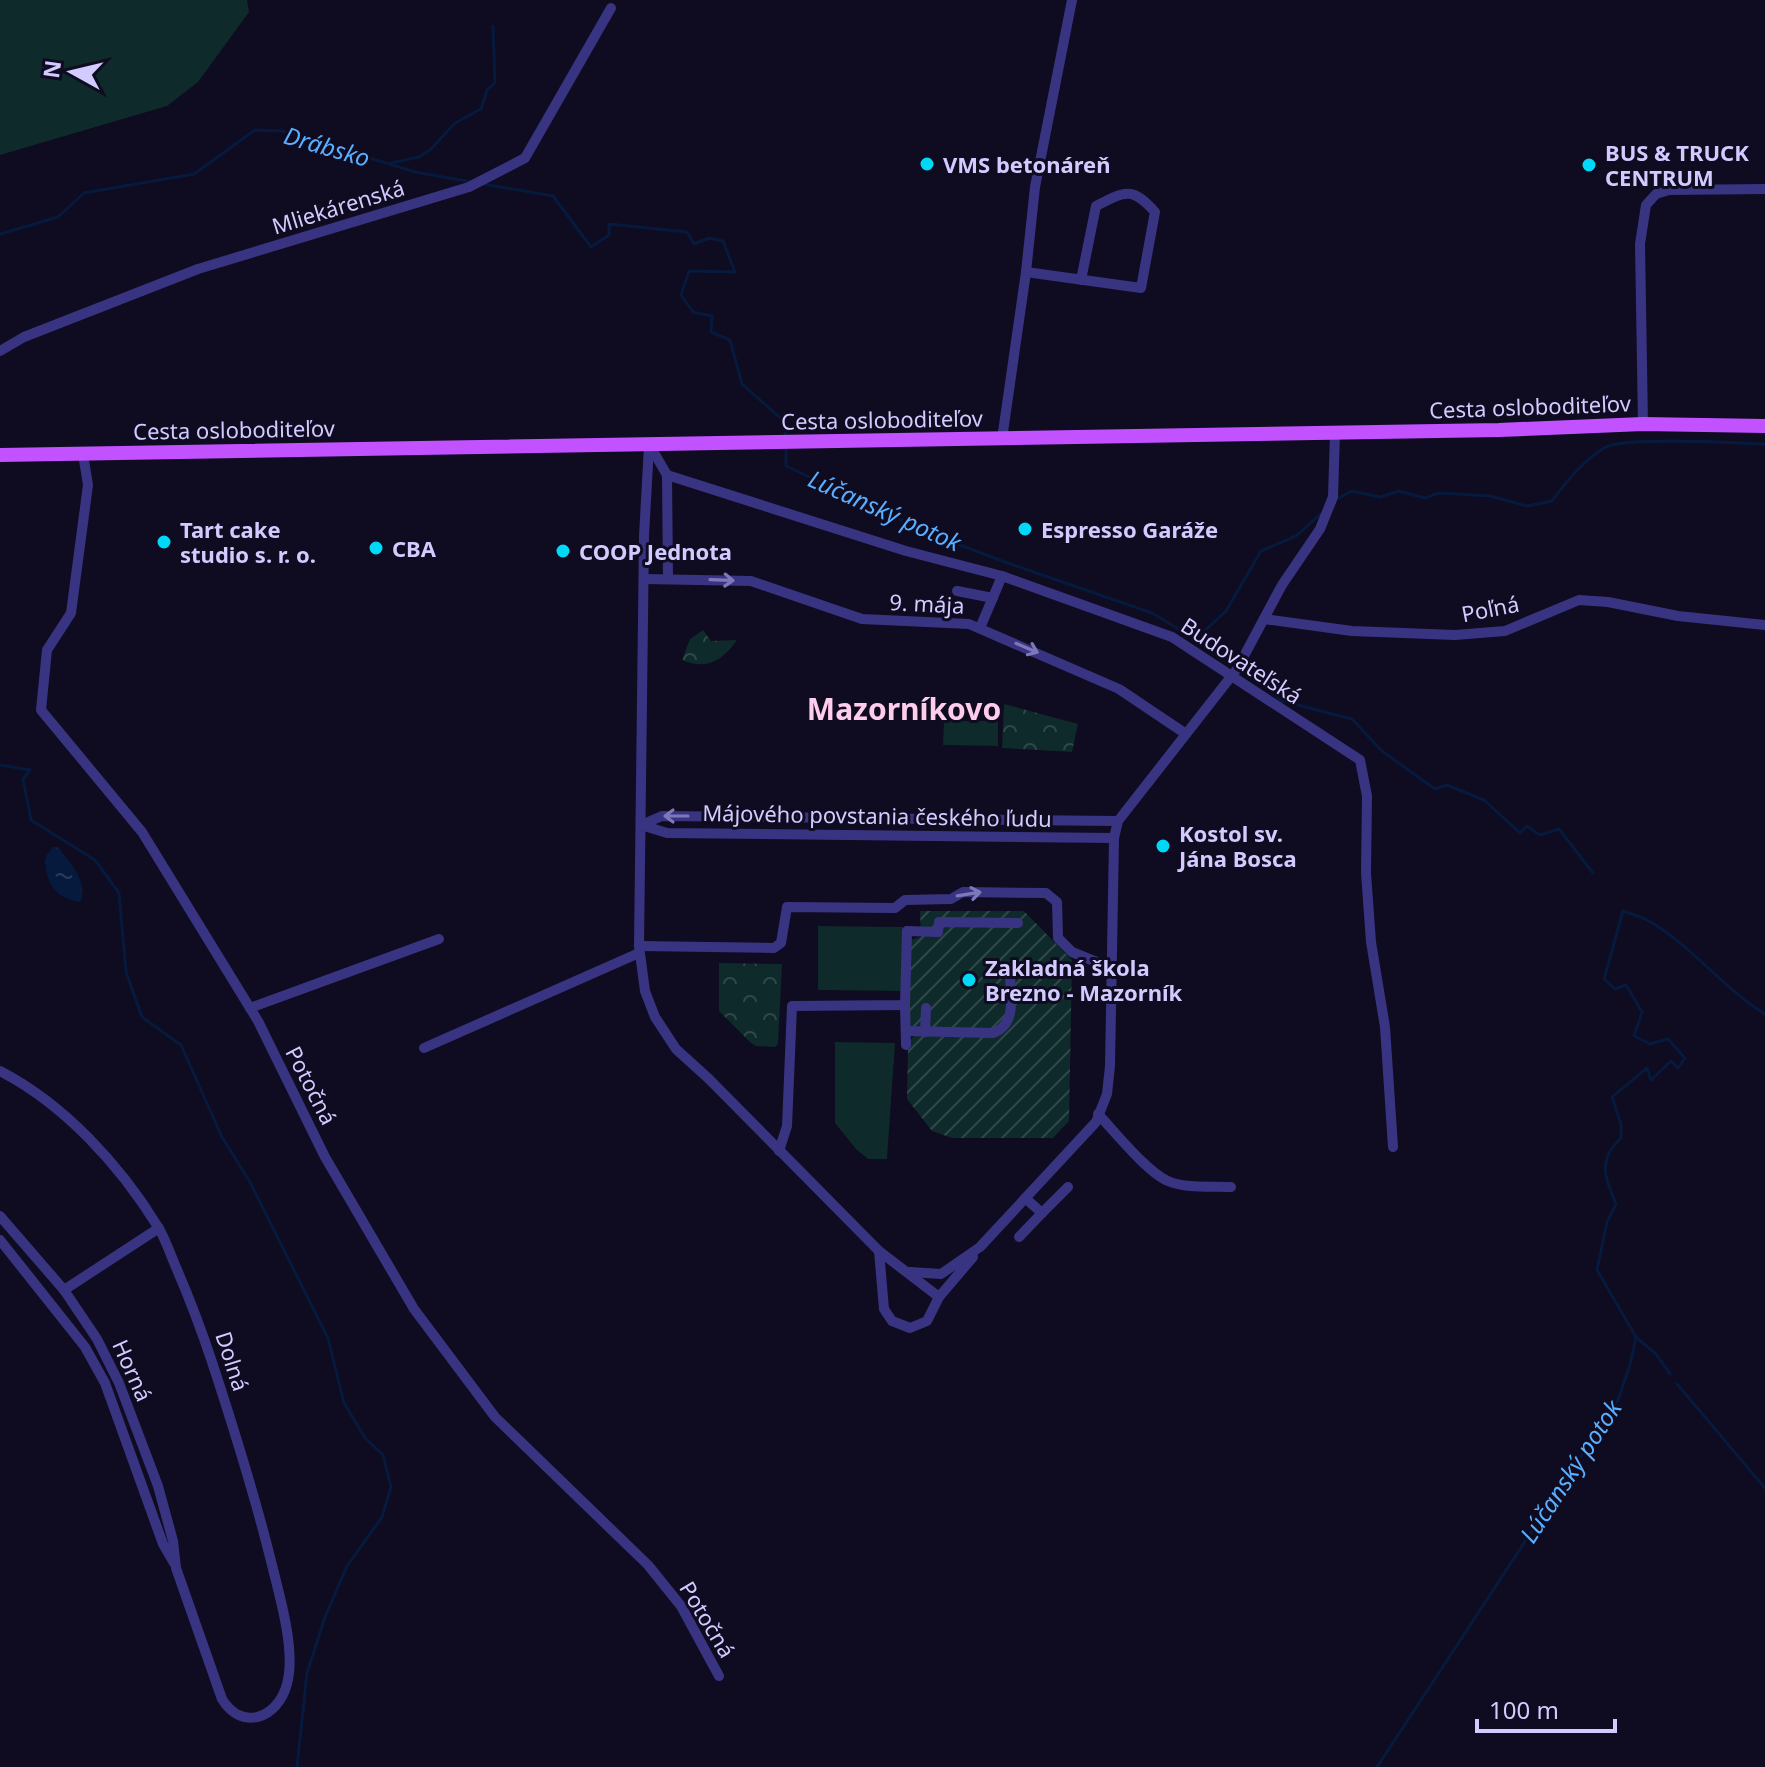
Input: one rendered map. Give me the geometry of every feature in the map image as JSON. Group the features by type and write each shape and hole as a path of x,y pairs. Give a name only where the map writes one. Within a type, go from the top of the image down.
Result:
{"main road":[{"name":"Cesta osloboditeľov","path":"0,456 1499,430 1643,424 1765,426"}],"street":[{"path":"1002,439 1035,187 1072,0"},
{"name":"Mliekárenská","path":"0,351 24,337 198,269 491,178 525,158 611,8"},
{"path":"1643,424 1639,266 1646,205 1656,194 1669,190 1765,189"},
{"path":"1026,272 1081,280 1141,288 1155,212 1141,196 1120,193 1096,206 1081,280"},
{"path":"879,1251 884,1309 892,1321 910,1328 927,1321 939,1297 980,1247 1096,1122 1107,1094 1110,1066 1114,838 1118,821 1237,668 1282,585 1320,529 1333,497 1335,433"},
{"path":"649,444 667,475 668,578"},
{"path":"649,444 644,536 639,950 645,991 655,1017 676,1049 879,1251 939,1297"},
{"name":"Potočná","path":"83,454 88,485 71,613 47,650 41,710 142,832 250,1008 325,1157 414,1309 495,1417 648,1565 681,1606 719,1676"},
{"name":"Budovateľská","path":"667,475 906,551 1002,576 1172,637 1237,668 1360,760 1367,796 1366,873 1371,942 1385,1027 1393,1147"},
{"path":"980,628 1002,576"},
{"name":"9. mája","path":"644,579 751,581 862,619 969,624 1119,689 1186,734"},
{"path":"957,591 993,598"},
{"name":"Poľná","path":"1264,619 1352,631 1455,635 1505,631 1579,600 1608,602 1678,616 1765,625"},
{"path":"641,825 662,816 1118,821"},
{"name":"Májového povstania českého ľudu","path":"641,825 667,833 1114,838"},
{"path":"424,1048 639,950 774,948 781,943 787,907 895,908 905,900 951,899 963,892 1046,893 1057,902 1058,938 1072,952 1114,969"},
{"path":"906,1045 907,931 938,932 939,922 1018,923"},
{"path":"250,1008 439,939"},
{"path":"906,1031 993,1033 1002,1030 1009,1021 1010,972"},
{"path":"779,1151 787,1126 792,1006 905,1005"},
{"path":"925,1032 926,1008"},
{"name":"Dolná","path":"0,1071 57,1109 111,1163 159,1228 196,1314 248,1470 281,1605 288,1648 288,1682 279,1703 257,1718"},
{"path":"1098,1114 1140,1159 1165,1180 1183,1185 1231,1187"},
{"path":"1019,1237 1068,1187"},
{"path":"1025,1198 1042,1213"},
{"name":"Horná","path":"0,1216 64,1290 97,1339 119,1383 158,1486 173,1541 176,1568"},
{"path":"64,1290 159,1228"},
{"name":"Horná","path":"0,1240 85,1347 105,1383 222,1699 228,1710 239,1716 257,1718"},
{"path":"910,1272 941,1274 980,1247"}],"green space":[{"path":"0,0 247,0 249,12 198,82 167,106 0,155"},
{"path":"703,630 711,641 737,640 714,662 699,664 682,660 690,639"},
{"path":"1004,704 1078,724 1072,752 1002,748"},
{"path":"944,721 998,721 998,746 943,745"},
{"path":"920,911 1024,911 1072,960 1069,1121 1053,1138 952,1138 932,1131 907,1099 908,1044 915,1034 909,1022 910,940 921,937"},
{"path":"818,926 903,927 903,991 818,990"},
{"path":"719,963 782,964 778,1044 775,1047 751,1043 719,1011"},
{"path":"835,1042 895,1043 887,1159 868,1159 835,1123"}],"water":[{"path":"53,847 59,848 79,878 82,899 79,902 57,892 49,880 46,856"}],"waterway":[{"name":"Drábsko","path":"391,163 419,157 430,150 455,123 481,109 487,90 495,83 493,26"},
{"name":"Drábsko","path":"0,234 58,217 84,193 194,174 255,130 282,131 415,172 472,182"},
{"name":"Lúčanský potok","path":"483,184 553,196 591,247 609,235 609,224 687,232 694,244 709,238 723,241 735,272 689,271 681,295 693,312 712,316 711,332 730,340 742,384 785,422 786,437"},
{"path":"1339,498 1352,491 1380,497 1399,491 1425,498 1439,493 1490,496 1527,506 1552,501 1589,459 1615,444 1681,441 1765,444"},
{"name":"Lúčanský potok","path":"786,445 786,466 934,535 1152,613 1235,663"},
{"path":"1198,637 1226,611 1261,551 1296,536 1322,513"},
{"name":"Lúčanský potok","path":"1241,667 1282,701 1352,719 1382,751 1435,789 1447,785 1484,800 1520,833 1527,826 1540,835 1559,829 1593,873"},
{"path":"0,765 30,770 23,779 31,820 95,860 119,893 126,972 142,1017 181,1045 222,1137 250,1182 328,1338 344,1403 365,1438 383,1455 391,1487 382,1517 347,1566 325,1617 307,1673 297,1767"},
{"name":"Lúčanský potok","path":"1377,1767 1618,1400 1630,1365 1636,1337 1597,1270 1607,1222 1616,1204 1605,1169 1613,1146 1621,1138 1621,1124 1612,1097 1647,1068 1651,1080 1671,1061 1678,1068 1685,1058 1668,1039 1650,1044 1634,1036 1642,1012 1626,985 1615,989 1604,979 1623,911 1663,930 1765,1014"},
{"path":"1637,1338 1656,1354 1670,1374"},
{"path":"1677,1384 1765,1488"}],"place":[{"name":"VMS betonáreň","path":"927,164"},
{"name":"BUS & TRUCK CENTRUM","path":"1589,165"},
{"name":"Espresso Garáže","path":"1025,529"},
{"name":"Tart cake studio s. r. o.","path":"164,542"},
{"name":"CBA","path":"376,548"},
{"name":"COOP Jednota","path":"563,551"},
{"name":"Kostol sv. Jána Bosca","path":"1163,846"},
{"name":"Zakladná škola Brezno - Mazorník","path":"969,980"}],"district":[{"name":"Mazorníkovo","path":"904,708"}]}
